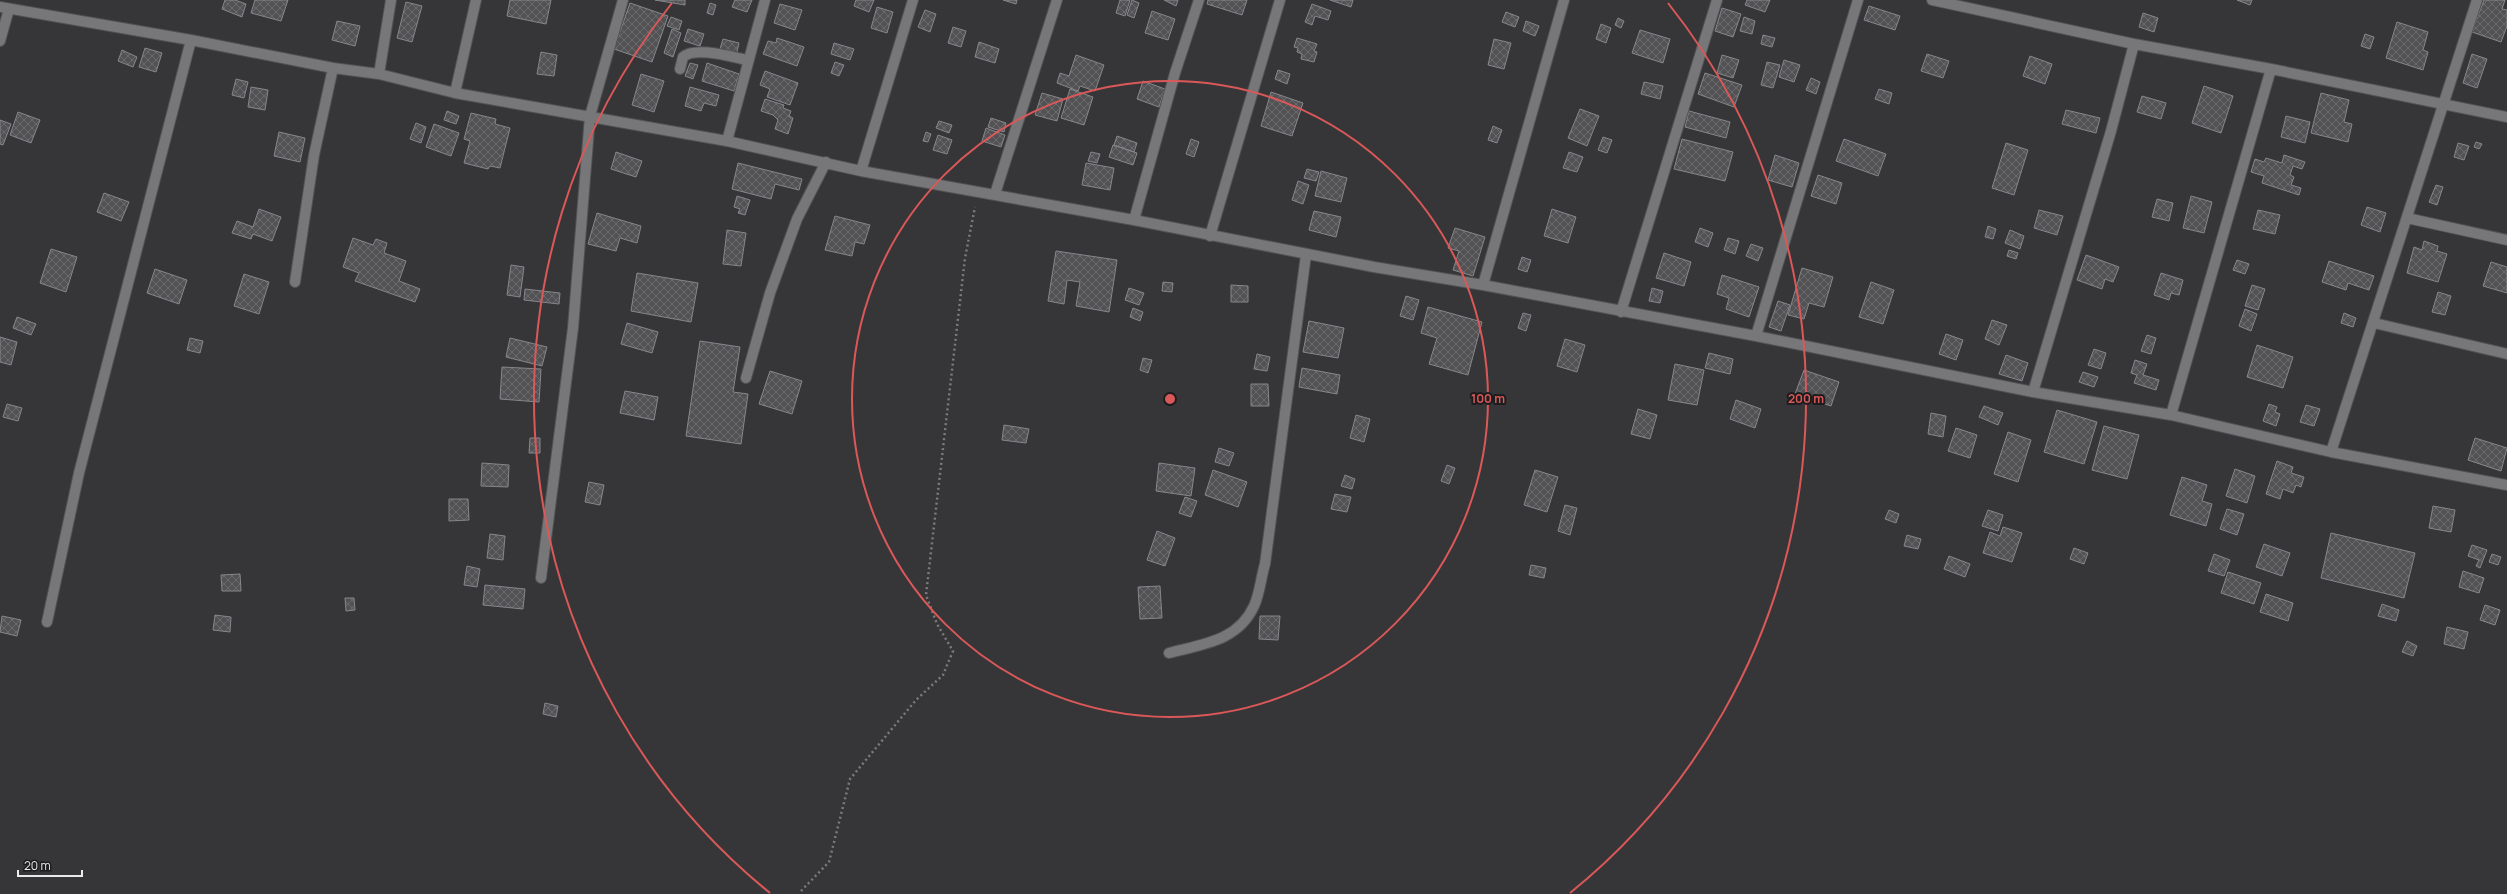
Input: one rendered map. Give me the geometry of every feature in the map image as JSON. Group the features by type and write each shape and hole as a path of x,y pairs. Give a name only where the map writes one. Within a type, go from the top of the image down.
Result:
{"street":[{"path":"379,74 391,0"},
{"path":"455,93 476,0"},
{"path":"541,578 574,328 590,116 623,0"},
{"path":"727,141 747,60 765,0"},
{"path":"861,171 913,0"},
{"path":"995,194 1057,0"},
{"path":"1134,220 1175,73 1199,0"},
{"path":"1210,236 1280,0"},
{"path":"1483,285 1564,0"},
{"path":"1621,312 1717,0"},
{"path":"1756,336 1780,249 1858,0"},
{"path":"1932,0 2134,44 2271,69 2507,117"},
{"path":"2331,452 2374,323 2477,0"},
{"path":"0,41 4,8 191,40 333,68 379,74 455,93 590,116 679,134 727,141 861,171 995,194 1306,254 1483,285 1756,336 2033,392 2171,415 2331,452 2507,485"},
{"path":"47,622 80,473 191,40"},
{"path":"2033,392 2111,131 2134,44"},
{"path":"680,68 683,57 692,52 712,53 747,60"},
{"path":"295,282 314,155 333,68"},
{"path":"2171,415 2271,69"},
{"path":"746,378 770,293 797,219 826,162"},
{"path":"2407,218 2507,240"},
{"path":"1169,653 1223,639 1242,626 1254,605 1265,564 1306,254"},
{"path":"2374,323 2507,354"}],"path":[{"path":"801,891 829,862 850,779 916,700 943,675 953,651 937,624 926,595 965,258 978,191"}],"building":[{"path":"225,0 235,0 246,4 242,17 222,9"},
{"path":"255,0 288,0 281,21 251,13"},
{"path":"510,0 551,0 546,24 507,16"},
{"path":"655,0 685,0 685,5"},
{"path":"735,0 752,0 747,12 732,7"},
{"path":"856,0 874,0 869,12 854,6"},
{"path":"1003,0 1017,0 1016,4"},
{"path":"1120,0 1130,0 1125,16 1116,13"},
{"path":"1132,0 1139,3 1134,18 1127,15"},
{"path":"1164,0 1178,0 1176,6"},
{"path":"1208,0 1247,0 1242,15 1207,4"},
{"path":"1330,0 1353,0 1351,7"},
{"path":"1747,0 1770,0 1765,12 1745,5"},
{"path":"2237,0 2252,0 2250,5"},
{"path":"2484,0 2505,0 2502,9 2507,10 2507,26 2501,42 2472,32"},
{"path":"406,2 422,6 412,42 397,38"},
{"path":"630,3 668,16 652,62 614,49"},
{"path":"710,3 716,5 713,15 707,13"},
{"path":"780,4 802,10 795,30 774,23"},
{"path":"1312,4 1331,11 1328,20 1315,16 1312,25 1305,22"},
{"path":"1869,6 1900,16 1895,30 1864,20"},
{"path":"877,7 893,12 887,33 871,28"},
{"path":"1722,8 1741,14 1733,37 1715,31"},
{"path":"925,10 936,14 930,32 918,27"},
{"path":"1152,11 1175,19 1168,40 1145,33"},
{"path":"1506,12 1519,17 1515,27 1502,22"},
{"path":"2143,13 2158,18 2154,32 2139,27"},
{"path":"671,17 682,21 679,30 667,26"},
{"path":"1744,17 1755,21 1752,34 1740,31"},
{"path":"1618,18 1624,21 1621,28 1615,25"},
{"path":"337,21 360,26 355,46 332,40"},
{"path":"1526,21 1539,26 1535,36 1523,31"},
{"path":"2397,22 2428,32 2423,50 2428,52 2423,70 2386,58"},
{"path":"1601,24 1611,28 1606,43 1596,39"},
{"path":"953,27 966,31 961,47 948,43"},
{"path":"672,29 681,33 673,57 664,53"},
{"path":"688,29 704,34 700,46 684,41"},
{"path":"1640,30 1670,39 1663,63 1632,53"},
{"path":"2365,34 2374,37 2370,49 2361,46"},
{"path":"1763,35 1775,38 1772,47 1761,44"},
{"path":"777,38 804,47 797,66 763,54 768,41 776,43"},
{"path":"1297,38 1317,44 1314,51 1317,52 1314,62 1301,59 1302,54 1297,52 1298,48 1294,47"},
{"path":"723,39 739,43 736,56 719,52"},
{"path":"1494,39 1511,43 1504,69 1488,65"},
{"path":"979,42 999,49 995,63 975,57"},
{"path":"834,43 854,49 850,60 831,54"},
{"path":"145,48 162,53 156,72 139,67"},
{"path":"122,50 137,57 133,67 118,61"},
{"path":"541,52 557,55 554,76 537,74"},
{"path":"1927,54 1949,61 1943,78 1921,71"},
{"path":"2472,54 2487,59 2477,88 2463,83"},
{"path":"1076,55 1104,65 1095,91 1080,86 1078,91 1057,83 1060,73 1069,76"},
{"path":"1722,55 1739,60 1733,78 1717,73"},
{"path":"2030,56 2052,64 2045,84 2023,76"},
{"path":"1784,60 1800,65 1794,82 1779,77"},
{"path":"835,62 844,65 839,76 831,73"},
{"path":"1767,62 1780,65 1773,88 1761,85"},
{"path":"690,63 698,65 693,79 685,76"},
{"path":"707,63 739,74 734,91 702,81"},
{"path":"1278,70 1290,74 1287,84 1275,79"},
{"path":"765,71 798,83 790,105 767,97 770,89 760,85"},
{"path":"1705,73 1742,85 1734,107 1698,94"},
{"path":"641,74 664,81 654,112 632,105"},
{"path":"1811,78 1820,82 1816,94 1806,90"},
{"path":"236,79 248,82 244,98 232,95"},
{"path":"1143,81 1165,89 1159,107 1137,99"},
{"path":"1644,82 1663,86 1660,99 1641,94"},
{"path":"2204,86 2233,96 2221,133 2192,123"},
{"path":"251,87 268,90 265,110 248,107"},
{"path":"690,87 719,95 716,106 704,103 701,111 685,106"},
{"path":"1070,89 1093,97 1084,125 1061,118"},
{"path":"1879,89 1892,93 1889,104 1875,99"},
{"path":"1271,92 1303,103 1292,136 1261,126"},
{"path":"1042,93 1063,99 1057,121 1035,115"},
{"path":"2321,93 2349,100 2344,122 2352,124 2348,142 2311,133"},
{"path":"2142,96 2166,103 2161,119 2137,112"},
{"path":"765,99 784,105 783,108 791,111 789,116 793,118 788,134 775,129 778,120 773,115 761,111"},
{"path":"1580,109 1599,116 1587,146 1568,138"},
{"path":"2066,110 2100,118 2096,133 2062,124"},
{"path":"447,111 459,116 456,124 444,120"},
{"path":"1689,111 1730,122 1726,138 1685,127"},
{"path":"18,112 40,120 31,143 10,135"},
{"path":"471,113 496,119 495,124 510,128 500,168 490,166 488,169 464,163 470,141 464,139"},
{"path":"2286,116 2310,122 2305,143 2281,137"},
{"path":"991,118 1006,123 1004,132 988,127"},
{"path":"0,120 11,124 3,145 0,144"},
{"path":"939,121 952,125 949,133 936,128"},
{"path":"416,123 426,127 421,143 410,139"},
{"path":"434,124 459,133 451,156 426,147"},
{"path":"1493,126 1502,130 1497,143 1488,140"},
{"path":"986,128 1005,135 1001,147 982,141"},
{"path":"279,132 305,138 300,162 274,156"},
{"path":"926,132 931,134 928,142 923,141"},
{"path":"938,135 952,140 947,154 933,150"},
{"path":"1117,136 1137,143 1134,152 1114,145"},
{"path":"1603,137 1612,140 1607,153 1598,150"},
{"path":"1191,139 1199,142 1194,157 1186,154"},
{"path":"1682,139 1733,152 1725,181 1674,169"},
{"path":"1844,139 1886,154 1878,176 1836,161"},
{"path":"2476,142 2482,144 2479,149 2474,147"},
{"path":"2006,143 2028,150 2014,195 1992,188"},
{"path":"2458,143 2469,146 2464,160 2454,157"},
{"path":"1113,145 1137,153 1133,165 1109,157"},
{"path":"616,152 642,161 636,177 611,169"},
{"path":"1091,152 1100,154 1097,163 1088,161"},
{"path":"1569,152 1583,157 1577,172 1563,168"},
{"path":"1775,155 1799,163 1792,187 1768,180"},
{"path":"2284,155 2305,162 2302,169 2293,166 2290,175 2294,177 2291,185 2301,188 2299,195 2262,183 2264,176 2251,172 2255,159 2264,162 2266,158 2282,163"},
{"path":"738,163 802,179 799,190 775,184 771,199 732,189"},
{"path":"1086,163 1114,168 1110,190 1082,185"},
{"path":"1307,169 1319,172 1316,181 1304,178"},
{"path":"1321,171 1347,178 1341,202 1315,196"},
{"path":"1818,175 1842,183 1836,204 1811,196"},
{"path":"1298,181 1309,185 1303,204 1292,200"},
{"path":"2436,185 2443,187 2437,205 2429,202"},
{"path":"104,193 129,202 121,221 97,212"},
{"path":"737,196 750,200 745,215 738,213 740,209 734,207"},
{"path":"2191,196 2212,202 2204,233 2183,228"},
{"path":"2157,199 2173,203 2169,221 2152,217"},
{"path":"2367,207 2386,213 2380,232 2361,225"},
{"path":"259,209 281,217 272,241 253,234 251,239 232,233 237,221 253,227"},
{"path":"1552,209 1576,217 1568,243 1544,236"},
{"path":"2039,210 2063,216 2057,235 2034,228"},
{"path":"2258,210 2280,215 2275,234 2253,229"},
{"path":"1314,211 1341,217 1336,237 1309,230"},
{"path":"597,213 641,226 637,243 620,238 616,251 588,244"},
{"path":"835,216 870,225 864,244 855,242 852,256 825,250"},
{"path":"1988,226 1996,229 1993,239 1985,237"},
{"path":"1455,228 1485,237 1473,276 1453,270 1459,251 1448,248"},
{"path":"1700,228 1713,233 1708,247 1695,242"},
{"path":"727,230 746,233 741,266 723,264"},
{"path":"2010,230 2024,236 2020,249 2005,243"},
{"path":"353,238 373,245 376,239 387,243 384,253 406,261 399,281 420,289 415,302 355,281 359,273 343,267"},
{"path":"1728,238 1739,241 1735,254 1724,250"},
{"path":"2424,241 2438,246 2437,251 2447,254 2438,282 2407,273 2414,247 2422,250"},
{"path":"1751,244 1763,248 1758,261 1746,256"},
{"path":"51,249 77,257 66,292 40,283"},
{"path":"2009,250 2018,253 2016,259 2007,256"},
{"path":"1056,251 1117,260 1109,312 1076,306 1080,282 1067,280 1064,304 1048,301"},
{"path":"1664,253 1691,262 1684,286 1656,278"},
{"path":"2086,255 2119,267 2113,282 2105,279 2102,289 2077,280"},
{"path":"1522,257 1531,260 1527,272 1518,269"},
{"path":"2237,260 2249,264 2245,274 2233,270"},
{"path":"2329,261 2374,276 2369,290 2348,283 2346,290 2322,282"},
{"path":"2491,262 2507,267 2507,293 2483,286"},
{"path":"511,265 524,267 520,297 507,295"},
{"path":"1802,268 1833,277 1824,307 1809,303 1804,319 1788,315"},
{"path":"155,269 187,280 179,304 147,293"},
{"path":"637,273 698,283 691,322 631,311"},
{"path":"2161,273 2183,280 2179,295 2171,293 2169,300 2154,295"},
{"path":"244,274 269,282 259,314 234,306"},
{"path":"1722,275 1759,287 1749,317 1726,309 1729,298 1717,294"},
{"path":"1163,282 1173,283 1172,292 1162,291"},
{"path":"1871,282 1894,290 1883,324 1859,317"},
{"path":"1231,285 1248,286 1248,302 1231,302"},
{"path":"2252,285 2265,289 2258,310 2245,306"},
{"path":"1129,288 1144,293 1139,305 1125,300"},
{"path":"1652,288 1663,291 1660,303 1649,301"},
{"path":"525,289 560,293 559,304 524,300"},
{"path":"2438,292 2451,296 2445,315 2432,312"},
{"path":"1406,296 1419,300 1413,320 1400,316"},
{"path":"1778,301 1790,305 1781,331 1769,327"},
{"path":"1428,307 1482,322 1468,375 1429,364 1437,338 1421,333"},
{"path":"1133,308 1143,312 1140,321 1130,317"},
{"path":"2245,309 2257,314 2251,331 2239,326"},
{"path":"1523,313 1531,315 1526,331 1518,328"},
{"path":"2344,313 2356,318 2353,327 2341,323"},
{"path":"17,317 36,324 31,335 13,328"},
{"path":"1992,320 2007,325 1999,345 1985,339"},
{"path":"1309,321 1344,328 1338,358 1303,352"},
{"path":"627,323 658,332 652,353 621,344"},
{"path":"1946,334 1963,340 1956,360 1939,354"},
{"path":"2147,335 2156,338 2151,354 2141,351"},
{"path":"0,337 17,342 11,365 0,362"},
{"path":"190,338 203,341 200,353 187,350"},
{"path":"510,338 547,347 542,366 506,357"},
{"path":"1565,339 1585,345 1577,372 1557,366"},
{"path":"700,341 740,347 733,392 748,394 741,444 686,436"},
{"path":"2257,345 2293,357 2283,388 2247,377"},
{"path":"2094,349 2106,353 2101,369 2088,365"},
{"path":"1709,353 1733,359 1730,374 1705,368"},
{"path":"1257,354 1270,357 1267,371 1254,369"},
{"path":"2006,355 2028,363 2022,381 1999,374"},
{"path":"1143,358 1152,360 1148,373 1140,370"},
{"path":"2135,360 2147,364 2143,375 2159,380 2156,390 2134,383 2137,375 2131,373"},
{"path":"1675,364 1704,370 1697,405 1668,400"},
{"path":"502,367 541,369 539,402 500,399"},
{"path":"1302,368 1340,375 1337,394 1299,387"},
{"path":"1804,370 1839,382 1831,406 1795,394"},
{"path":"770,371 802,381 792,414 759,404"},
{"path":"2083,372 2098,377 2094,387 2079,382"},
{"path":"1251,384 1268,384 1269,406 1251,406"},
{"path":"625,391 658,397 654,420 620,413"},
{"path":"1736,400 1761,409 1755,428 1730,419"},
{"path":"7,404 22,408 18,421 3,417"},
{"path":"2269,404 2277,407 2275,412 2280,414 2276,426 2263,421"},
{"path":"2306,405 2320,409 2314,426 2300,422"},
{"path":"1984,406 2003,413 1998,425 1979,417"},
{"path":"1638,409 1657,415 1650,439 1631,434"},
{"path":"2057,410 2097,422 2084,464 2044,452"},
{"path":"1931,413 1946,416 1943,437 1928,434"},
{"path":"1356,415 1370,419 1364,442 1350,438"},
{"path":"1004,425 1029,429 1026,443 1002,440"},
{"path":"2104,426 2139,435 2127,479 2092,470"},
{"path":"1956,428 1977,435 1970,458 1948,451"},
{"path":"2008,432 2031,440 2018,482 1994,474"},
{"path":"530,438 540,438 540,453 529,453"},
{"path":"2475,438 2507,448 2501,471 2468,460"},
{"path":"1219,448 1234,453 1229,466 1215,462"},
{"path":"2277,461 2293,467 2291,473 2304,477 2301,487 2296,485 2293,493 2283,489 2280,499 2266,494"},
{"path":"482,463 509,465 508,487 481,486"},
{"path":"1159,463 1195,468 1191,496 1156,491"},
{"path":"1447,465 1455,468 1449,484 1441,481"},
{"path":"2235,469 2255,476 2247,503 2226,496"},
{"path":"1213,470 1247,482 1238,507 1205,495"},
{"path":"1535,470 1558,477 1547,512 1524,505"},
{"path":"1345,475 1355,479 1352,489 1341,486"},
{"path":"2182,477 2207,485 2202,501 2212,504 2206,526 2170,515"},
{"path":"589,482 604,485 600,505 585,502"},
{"path":"1335,494 1351,497 1347,512 1331,509"},
{"path":"1185,497 1197,501 1191,517 1179,513"},
{"path":"449,499 468,499 469,520 449,521"},
{"path":"1565,505 1577,508 1570,535 1558,531"},
{"path":"2433,506 2455,510 2451,532 2429,528"},
{"path":"2227,509 2244,514 2237,535 2220,529"},
{"path":"1889,510 1899,514 1896,523 1885,519"},
{"path":"1988,510 2003,515 1998,531 1982,526"},
{"path":"2003,527 2022,533 2012,562 1983,553 1990,532 2000,536"},
{"path":"1157,531 1175,538 1165,566 1147,560"},
{"path":"2331,533 2415,553 2404,598 2321,578"},
{"path":"490,534 505,536 503,560 487,558"},
{"path":"1907,535 1921,539 1918,549 1904,546"},
{"path":"2264,544 2290,553 2282,576 2256,567"},
{"path":"2472,545 2487,550 2480,568 2476,566 2479,560 2468,556"},
{"path":"2074,548 2088,553 2084,564 2070,559"},
{"path":"2214,554 2230,560 2224,576 2208,571"},
{"path":"2492,554 2501,557 2498,565 2489,562"},
{"path":"1949,556 1970,564 1965,577 1944,569"},
{"path":"1531,565 1546,568 1544,578 1529,575"},
{"path":"467,566 480,569 477,587 464,585"},
{"path":"2463,571 2484,578 2479,593 2459,587"},
{"path":"2228,572 2261,583 2254,604 2221,593"},
{"path":"240,574 241,591 222,591 221,575"},
{"path":"485,585 525,589 523,609 483,605"},
{"path":"1160,586 1162,618 1140,619 1138,587"},
{"path":"2266,594 2293,603 2288,621 2260,612"},
{"path":"345,598 354,598 355,610 346,611"},
{"path":"2382,604 2399,610 2396,621 2378,616"},
{"path":"2485,605 2500,610 2495,625 2480,620"},
{"path":"215,615 231,617 230,632 213,630"},
{"path":"2,616 21,620 17,636 0,632"},
{"path":"1260,616 1280,616 1278,640 1259,639"},
{"path":"2447,627 2468,632 2464,649 2444,644"},
{"path":"2407,641 2417,646 2413,656 2402,652"},
{"path":"545,703 558,706 556,717 543,714"}]}
